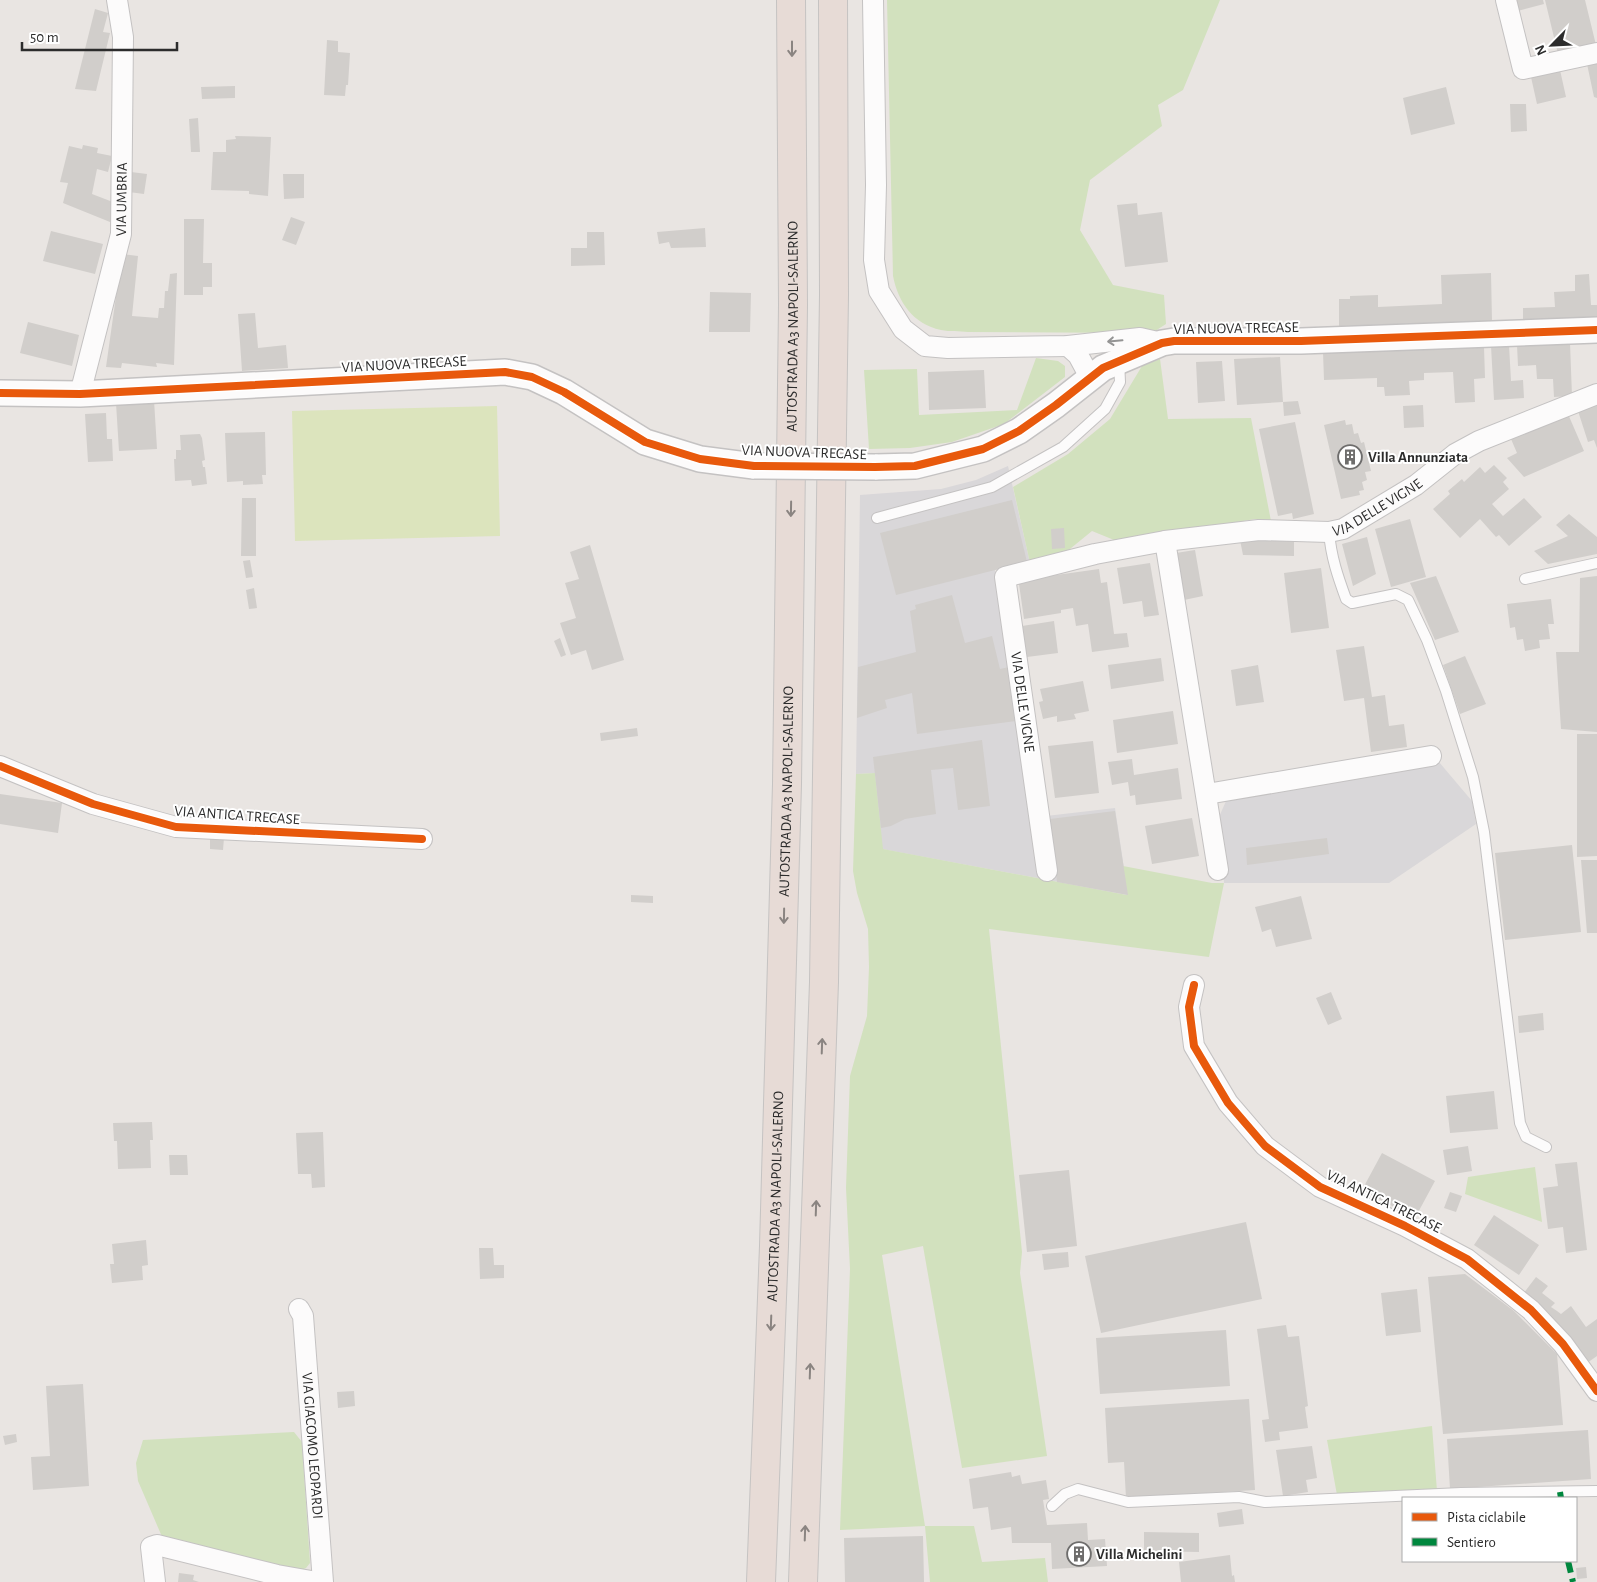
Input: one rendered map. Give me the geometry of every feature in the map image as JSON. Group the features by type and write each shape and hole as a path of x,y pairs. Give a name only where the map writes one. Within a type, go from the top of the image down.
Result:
{"highway":[{"name":"AUTOSTRADA A3 NAPOLI-SALERNO","path":"761,1582 775,1216 787,745 793,305 791,0"},
{"path":"803,1582 824,963 834,296 833,0"}],"street":[{"name":"VIA UMBRIA","path":"80,394 121,234 123,37 117,0"},
{"path":"873,0 876,185 874,260 879,291 903,329 925,346 948,348 1068,346 1140,338 1162,344"},
{"path":"1506,0 1523,69 1597,53"},
{"name":"VIA NUOVA TRECASE","path":"0,393 80,394 505,372 532,377 556,388 646,442 700,459 754,466 875,468 915,466 983,448 1019,431 1104,369 1162,344 1174,341 1301,341 1597,330"},
{"path":"1088,343 1102,358 1104,369"},
{"path":"1068,346 1078,355 1104,369"},
{"name":"VIA DELLE VIGNE","path":"1047,871 1005,577 1095,554 1165,541 1259,530 1329,532 1343,529 1416,485 1455,454 1479,440 1597,394"},
{"path":"1165,541 1218,870"},
{"path":"1206,794 1431,756"},
{"name":"VIA ANTICA TRECASE","path":"0,766 93,804 176,827 422,839"},
{"name":"VIA ANTICA TRECASE","path":"1194,985 1189,1007 1194,1046 1228,1103 1266,1146 1320,1187 1405,1226 1467,1259 1531,1310 1563,1344 1597,1391"},
{"name":"VIA GIACOMO LEOPARDI","path":"300,1309 303,1316 323,1582"},
{"path":"154,1582 151,1547 157,1545 277,1575 317,1582"}],"lane":[{"path":"877,518 992,487 1063,447 1105,408 1120,382 1104,369"},
{"path":"1329,532 1334,566 1346,600 1352,603 1396,594 1408,600 1427,640 1446,691 1473,777 1484,832 1520,1123 1526,1137 1546,1147"},
{"path":"1524,579 1597,563"},
{"path":"1052,1506 1064,1494 1078,1489 1128,1502 1239,1497 1265,1502 1461,1493 1597,1491"}],"shaded area":[{"path":"1008,466 1030,563 995,570 1029,818 1115,808 1128,895 882,849 875,773 856,774 860,495 941,489 976,480"},
{"path":"1439,762 1472,801 1476,824 1389,883 1224,883 1219,817 1226,801 1238,795"}],"green space":[{"path":"887,0 1220,0 1183,90 1158,105 1162,126 1090,180 1080,230 1113,285 1164,295 1166,324 1152,333 968,332 941,330 931,327 922,323 908,310 895,286 893,276"},
{"path":"1036,358 1058,361 1065,366 1065,377 1004,424 952,442 910,448 869,449 864,370 917,369 919,415 1017,410"},
{"path":"1160,359 1168,419 1251,418 1271,521 1255,519 1119,542 1092,531 1065,553 1030,563 1013,487 1068,454 1110,419 1142,366"},
{"path":"497,406 500,536 295,541 292,411"},
{"path":"875,773 883,849 1127,895 1123,866 1212,883 1224,883 1209,957 989,929 1022,1252 1020,1273 1047,1456 962,1468 923,1246 882,1255 925,1526 840,1530 850,1269 846,1188 850,1076 867,1016 869,967 868,929 857,893 853,871 856,774"},
{"path":"1535,1167 1542,1222 1465,1194 1468,1177"},
{"path":"1432,1426 1437,1491 1337,1495 1327,1440"},
{"path":"294,1432 302,1442 310,1563 306,1568 299,1571 163,1539 138,1481 136,1463 143,1440"},
{"path":"925,1526 974,1526 982,1562 1045,1558 1048,1582 930,1582"}],"building":[{"path":"1511,0 1543,0 1544,4 1514,12"},
{"path":"1545,0 1585,0 1596,45 1558,54"},
{"path":"95,9 108,13 103,32 110,33 96,91 75,89"},
{"path":"327,40 338,41 338,52 350,53 348,85 346,85 345,96 324,95"},
{"path":"1597,62 1597,98 1594,97 1587,64"},
{"path":"1560,70 1566,97 1537,104 1531,77"},
{"path":"235,86 235,98 202,99 201,87"},
{"path":"1446,87 1455,124 1411,135 1403,98"},
{"path":"1510,104 1526,104 1527,131 1511,132"},
{"path":"198,118 200,152 191,152 189,119"},
{"path":"235,136 271,137 268,196 249,194 249,191 211,190 213,152 226,152 226,140 236,139"},
{"path":"83,145 98,148 97,153 112,156 108,172 97,169 92,194 118,204 110,222 63,203 68,183 60,182 69,146 82,149"},
{"path":"131,172 147,174 144,194 129,192"},
{"path":"283,174 304,174 304,198 284,199"},
{"path":"1137,203 1138,215 1162,212 1168,262 1125,267 1117,205"},
{"path":"291,217 305,222 296,245 282,240"},
{"path":"184,219 204,219 203,263 212,263 212,287 203,287 203,295 184,295"},
{"path":"705,228 706,247 671,248 669,242 659,244 657,232"},
{"path":"51,231 103,244 95,274 43,261"},
{"path":"587,232 604,232 605,265 571,266 571,248 587,248"},
{"path":"122,254 138,256 132,316 158,318 159,308 164,308 165,291 168,291 170,274 177,273 174,365 156,363 157,367 122,363 121,368 106,367"},
{"path":"1491,273 1492,321 1339,326 1339,299 1350,299 1350,296 1378,295 1378,307 1442,304 1441,275"},
{"path":"1589,274 1591,305 1597,305 1597,321 1523,323 1523,308 1555,307 1554,292 1575,291 1575,275"},
{"path":"710,292 751,293 750,332 709,332"},
{"path":"255,313 258,348 286,345 288,368 242,371 238,314"},
{"path":"28,322 79,335 72,366 20,353"},
{"path":"1570,343 1572,396 1554,397 1553,379 1537,379 1536,365 1518,366 1517,345"},
{"path":"1509,345 1511,381 1523,380 1524,398 1494,400 1491,346"},
{"path":"1484,347 1485,378 1474,379 1475,402 1455,403 1453,372 1424,373 1424,380 1409,381 1410,395 1385,396 1384,387 1377,387 1377,378 1324,380 1323,352"},
{"path":"1280,357 1283,402 1237,405 1234,359"},
{"path":"1222,361 1225,401 1198,403 1196,362"},
{"path":"984,370 986,408 929,410 928,372"},
{"path":"154,400 157,449 119,451 116,403"},
{"path":"1298,401 1301,414 1284,416 1283,402"},
{"path":"1597,404 1597,448 1594,440 1588,442 1578,411"},
{"path":"1423,405 1424,427 1404,428 1403,406"},
{"path":"106,413 107,439 112,439 113,461 88,462 85,414"},
{"path":"1568,414 1584,451 1524,477 1507,458 1517,453 1511,439"},
{"name":"Villa Annunziata","path":"1345,420 1346,425 1352,424 1354,434 1358,433 1361,443 1364,442 1371,471 1365,472 1367,480 1362,482 1364,490 1359,491 1360,495 1341,499 1324,425"},
{"path":"1295,422 1314,514 1293,519 1292,513 1278,516 1259,429"},
{"path":"265,432 266,475 262,475 263,484 243,485 243,481 227,482 225,433"},
{"path":"200,434 205,460 202,461 203,467 205,467 207,484 192,486 191,480 175,481 174,459 176,459 176,450 181,450 180,435"},
{"path":"1494,465 1507,478 1503,482 1509,489 1492,504 1503,516 1524,498 1542,517 1509,546 1499,535 1496,537 1480,519 1460,538 1433,509 1450,494 1448,491 1462,479 1464,482 1480,467 1485,473"},
{"path":"242,498 256,498 256,556 241,556"},
{"path":"1012,500 1027,562 896,595 880,533"},
{"path":"1569,514 1597,537 1597,554 1548,564 1534,551 1568,536 1556,525"},
{"path":"1410,519 1426,577 1391,587 1375,529"},
{"path":"1064,528 1065,548 1052,549 1051,529"},
{"path":"1367,537 1376,574 1353,586 1342,544"},
{"path":"1240,540 1294,540 1294,556 1243,555"},
{"path":"590,545 624,660 592,670 586,650 571,655 560,623 576,618 565,583 579,579 570,552"},
{"path":"1195,550 1203,596 1184,600 1176,553"},
{"path":"250,560 253,577 246,578 243,561"},
{"path":"1150,563 1159,615 1144,617 1142,601 1123,604 1117,568"},
{"path":"1321,568 1329,628 1291,633 1284,573"},
{"path":"1099,569 1101,583 1107,582 1114,634 1127,633 1129,647 1092,652 1088,624 1076,626 1073,608 1061,610 1061,613 1024,619 1019,584 1035,578"},
{"path":"1436,576 1459,632 1435,640 1410,583"},
{"path":"1597,576 1597,732 1561,729 1556,652 1579,652 1580,578"},
{"path":"254,588 257,608 249,609 246,590"},
{"path":"952,595 965,643 992,636 1000,669 1009,667 1016,721 917,734 912,693 885,700 887,708 857,718 858,667 916,652 910,611 916,609 915,605"},
{"path":"1551,599 1554,624 1548,624 1550,639 1539,640 1540,648 1525,651 1523,639 1517,640 1515,627 1510,628 1507,604"},
{"path":"1054,621 1058,653 1027,657 1022,626"},
{"path":"560,638 566,655 561,657 554,641"},
{"path":"1364,646 1372,697 1385,695 1389,726 1404,724 1407,747 1371,752 1364,698 1344,701 1336,650"},
{"path":"1465,656 1486,704 1460,714 1443,665"},
{"path":"1161,658 1164,681 1111,689 1108,665"},
{"path":"1258,665 1264,702 1236,706 1231,670"},
{"path":"1083,681 1089,711 1074,714 1076,719 1057,722 1057,716 1043,719 1039,702 1043,701 1040,689"},
{"path":"1173,711 1178,744 1117,753 1113,720"},
{"path":"637,728 638,736 601,741 600,733"},
{"path":"1577,734 1597,734 1597,856 1577,857"},
{"path":"982,740 990,806 958,810 953,768 931,770 936,814 905,819 891,826 881,828 873,757"},
{"path":"1093,741 1099,793 1055,798 1048,746"},
{"path":"1132,759 1134,775 1178,768 1182,799 1136,805 1135,795 1130,796 1128,782 1112,785 1108,762"},
{"path":"0,794 62,803 58,833 0,824"},
{"path":"1115,811 1128,895 1057,882 1050,819"},
{"path":"1192,818 1199,856 1152,864 1145,826"},
{"path":"210,837 224,838 223,850 210,849"},
{"path":"1327,838 1329,854 1247,865 1246,848"},
{"path":"1572,845 1581,932 1505,940 1495,853"},
{"path":"1581,860 1597,860 1597,933 1587,933"},
{"path":"631,895 653,896 653,903 631,902"},
{"path":"1301,896 1312,939 1276,947 1271,929 1262,932 1255,907"},
{"path":"1331,992 1342,1019 1328,1025 1316,998"},
{"path":"1543,1013 1544,1030 1519,1033 1518,1016"},
{"path":"1494,1091 1498,1129 1450,1133 1446,1096"},
{"path":"152,1122 153,1140 150,1140 151,1168 118,1169 117,1141 114,1141 113,1123"},
{"path":"323,1132 325,1187 312,1188 311,1174 298,1174 296,1133"},
{"path":"1468,1146 1472,1171 1447,1175 1443,1150"},
{"path":"1382,1153 1435,1181 1415,1218 1362,1190"},
{"path":"169,1155 187,1155 188,1175 170,1175"},
{"path":"1577,1162 1587,1250 1566,1253 1563,1227 1548,1229 1543,1188 1558,1186 1555,1164"},
{"path":"1069,1170 1077,1246 1027,1252 1019,1175"},
{"path":"1450,1192 1462,1196 1456,1212 1444,1208"},
{"path":"1494,1215 1539,1245 1519,1275 1474,1245"},
{"path":"1246,1222 1262,1299 1101,1333 1085,1256"},
{"path":"146,1240 148,1265 142,1266 143,1280 112,1283 110,1264 114,1264 112,1244"},
{"path":"479,1248 493,1248 494,1265 504,1265 504,1278 480,1279"},
{"path":"1068,1252 1069,1267 1044,1270 1042,1254"},
{"path":"1465,1274 1514,1311 1557,1354 1563,1425 1443,1434 1428,1277"},
{"path":"1536,1277 1548,1286 1542,1293 1555,1303 1551,1307 1561,1314 1571,1306 1586,1327 1597,1319 1597,1356 1587,1363 1557,1323 1523,1294"},
{"path":"1417,1289 1421,1332 1386,1336 1381,1293"},
{"path":"1286,1325 1288,1337 1299,1336 1308,1406 1305,1407 1308,1428 1279,1432 1280,1440 1265,1442 1262,1420 1269,1419 1257,1329"},
{"path":"1226,1330 1230,1386 1100,1394 1096,1338"},
{"path":"83,1384 89,1486 33,1490 31,1457 50,1456 46,1386"},
{"path":"354,1391 355,1406 338,1408 337,1392"},
{"path":"1249,1399 1255,1490 1126,1498 1124,1462 1108,1463 1105,1408"},
{"path":"1588,1430 1591,1479 1450,1489 1447,1439"},
{"path":"16,1434 17,1442 5,1445 3,1436"},
{"path":"1312,1446 1317,1478 1306,1480 1308,1492 1283,1496 1276,1450"},
{"path":"1011,1472 1012,1477 1020,1475 1022,1484 1046,1480 1049,1499 1043,1500 1047,1525 1087,1523 1088,1540 1105,1539 1107,1566 1052,1569 1051,1543 1012,1543 1011,1527 991,1530 988,1507 973,1509 969,1479"},
{"path":"1242,1509 1244,1524 1219,1527 1217,1513"},
{"path":"1144,1532 1199,1533 1199,1552 1144,1551"},
{"path":"923,1536 924,1582 845,1582 844,1538"},
{"path":"1230,1555 1232,1576 1234,1575 1235,1582 1181,1582 1179,1562"},
{"path":"1586,1567 1587,1578 1577,1579 1576,1568"},
{"path":"179,1573 194,1575 193,1580 199,1582 178,1582"}],"marked path":[{"path":"1560,1492 1561,1497"},
{"path":"1568,1562 1573,1582"}],"cycle path":[{"path":"0,393 80,394 505,372 532,377 564,392 645,442 700,459 754,466 915,466 983,449 1019,431 1103,368 1162,343 1174,341 1301,341 1597,330"},
{"path":"0,766 93,804 176,827 422,839"},
{"path":"1194,985 1189,1007 1194,1046 1228,1103 1265,1146 1320,1187 1405,1226 1467,1259 1531,1310 1563,1344 1597,1391"}],"place":[{"name":"Villa Annunziata","path":"1350,457"},
{"name":"Villa Michelini","path":"1079,1554"}]}
